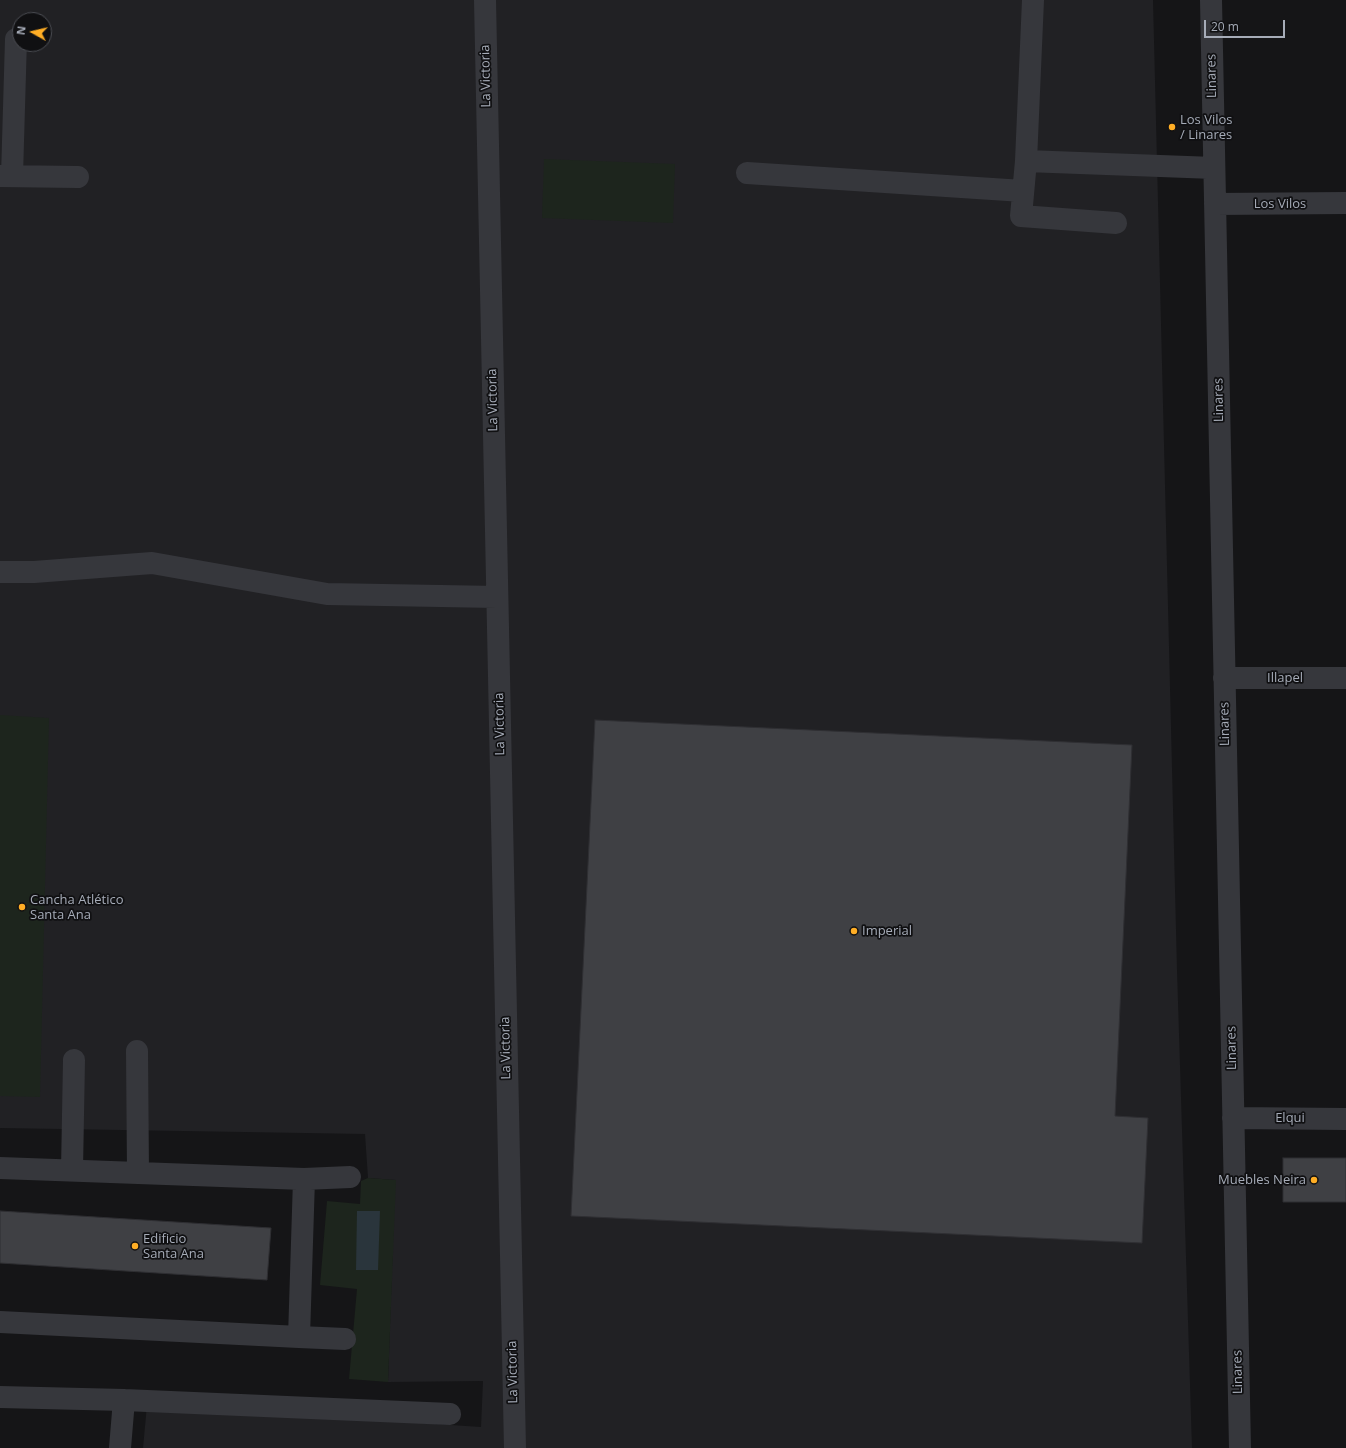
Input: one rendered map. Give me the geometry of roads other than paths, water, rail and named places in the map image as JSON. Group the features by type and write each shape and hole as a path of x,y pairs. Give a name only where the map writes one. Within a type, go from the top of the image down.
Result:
{"street":[{"name":"La Victoria","path":"485,0 515,1448"},
{"path":"1033,0 1026,160 1021,216 1116,223"},
{"name":"Linares","path":"1211,0 1240,1448"},
{"path":"15,52 6,176 78,177"},
{"path":"1026,160 1214,168"},
{"path":"747,173 1023,191"},
{"name":"Los Vilos","path":"1215,204 1346,203"},
{"path":"0,572 34,572 152,563 327,594 497,597"},
{"name":"Illapel","path":"1224,678 1346,678"},
{"path":"137,1051 138,1173"},
{"path":"72,1170 74,1060"},
{"name":"Elqui","path":"1233,1118 1346,1119"},
{"path":"0,1168 304,1178 350,1177"},
{"path":"299,1337 304,1178"},
{"path":"0,1322 345,1339"},
{"path":"0,1397 124,1400 450,1414"},
{"path":"120,1448 124,1400"}],"place":[{"name":"Los Vilos / Linares","path":"1172,127"},
{"name":"Cancha Atlético Santa Ana","path":"22,907"},
{"name":"Imperial","path":"854,931"},
{"name":"Muebles Neira","path":"1314,1180"},
{"name":"Edificio Santa Ana","path":"135,1246"}]}
